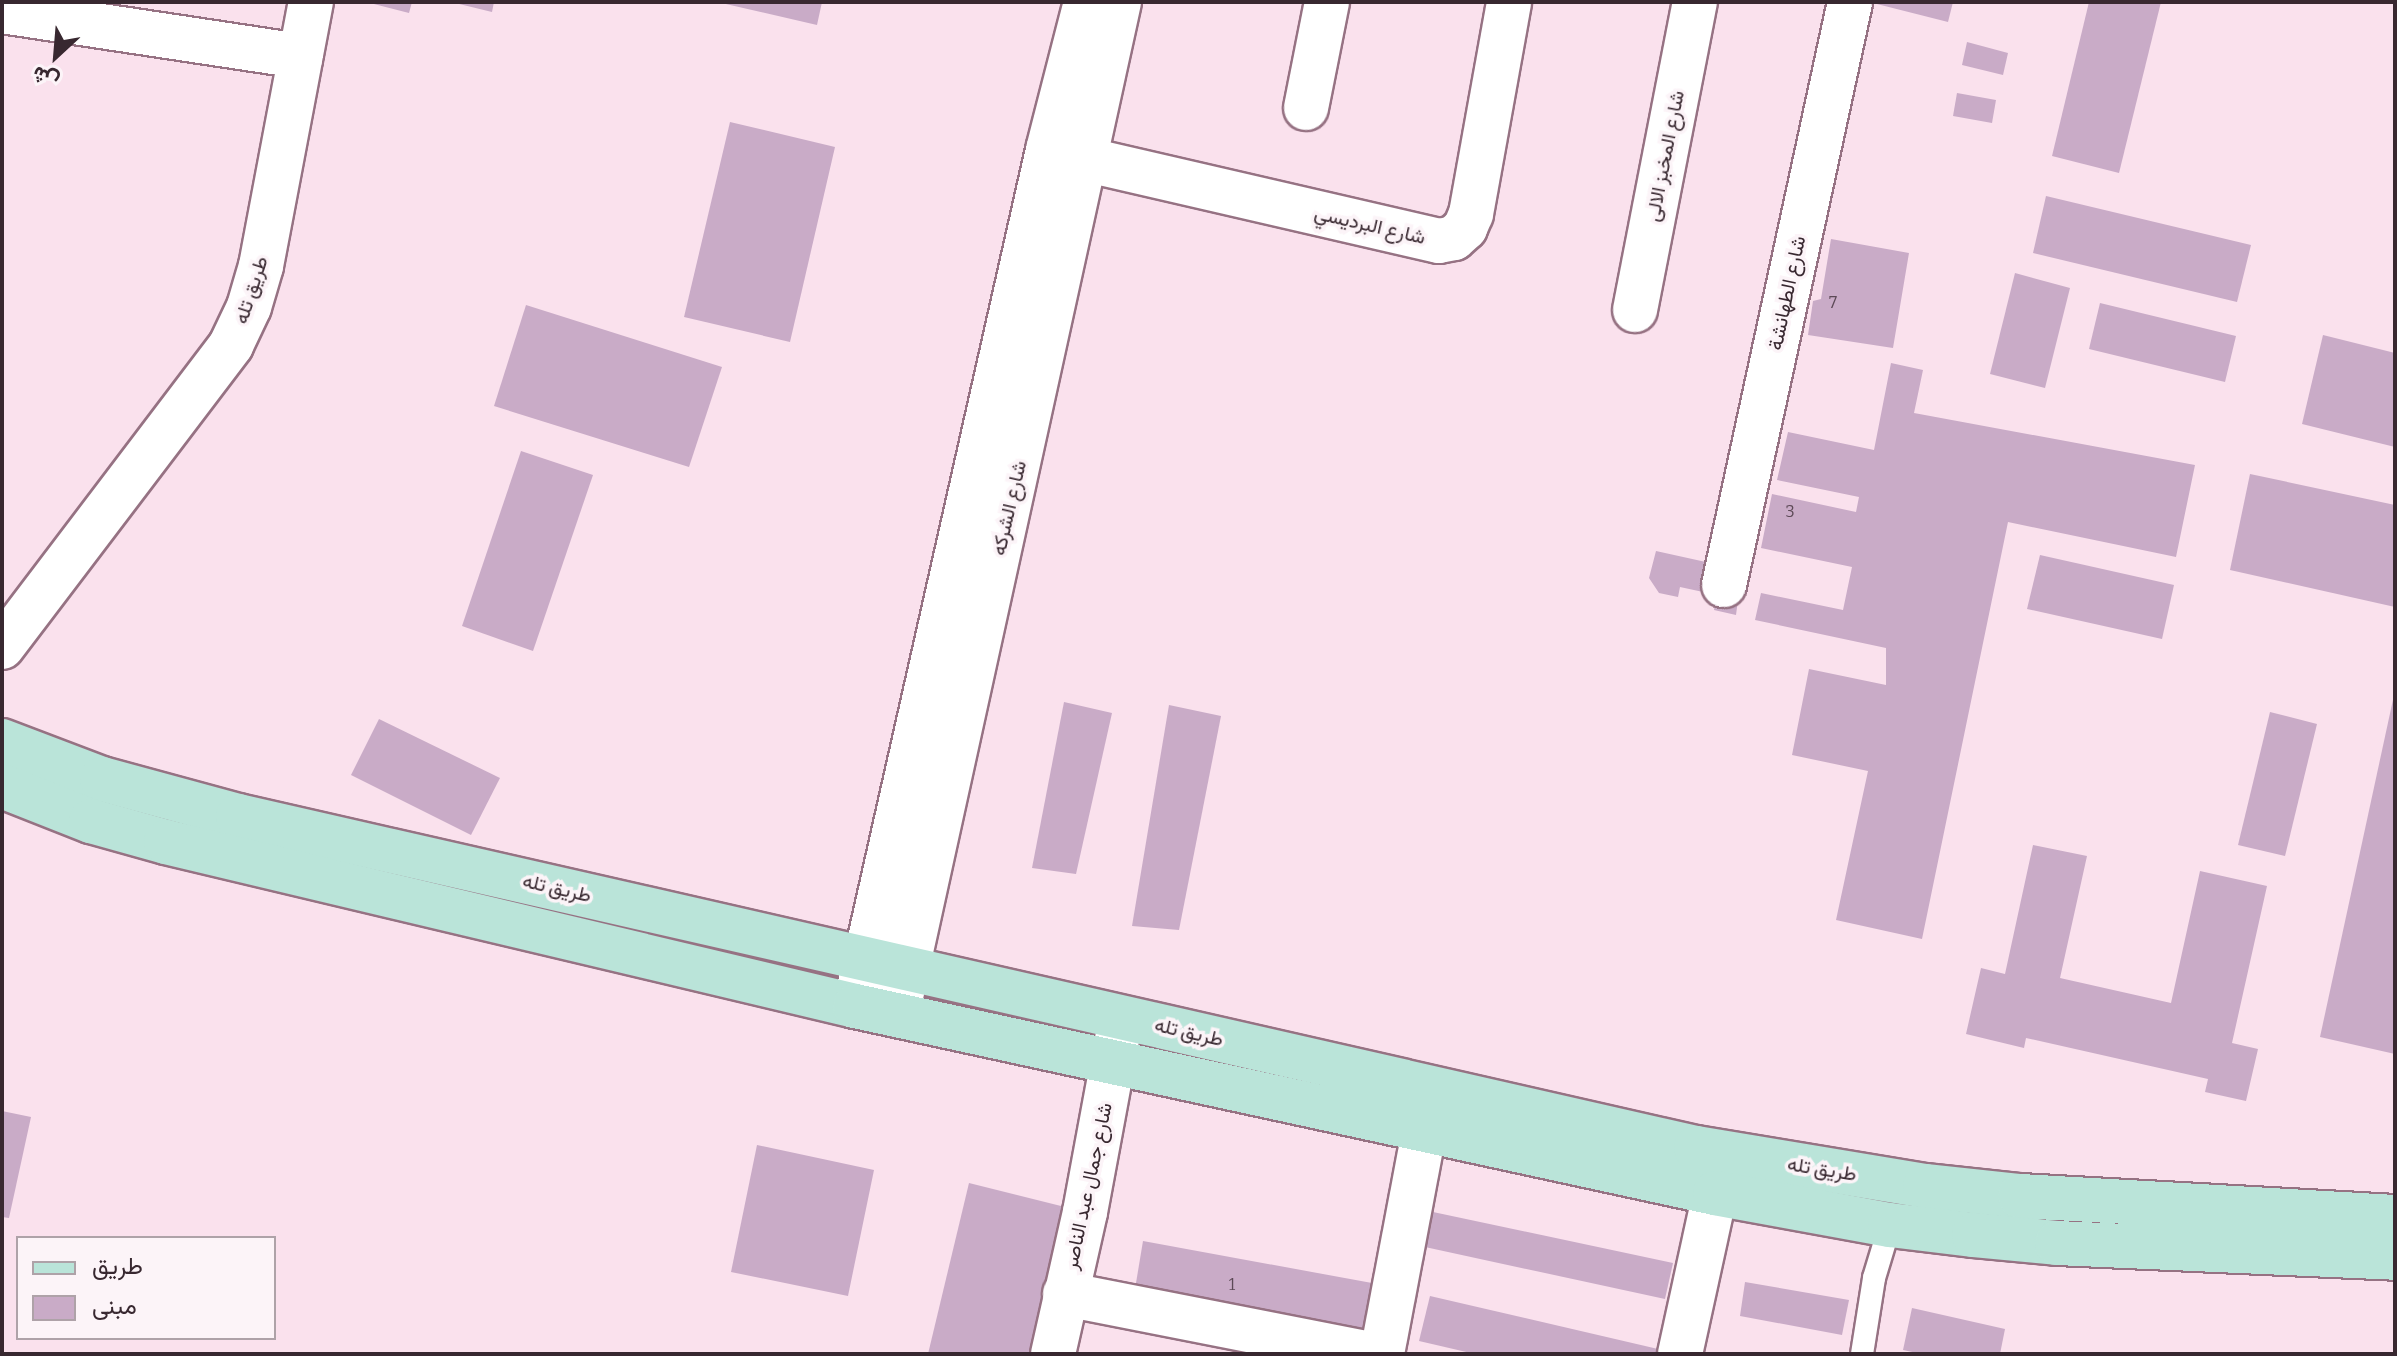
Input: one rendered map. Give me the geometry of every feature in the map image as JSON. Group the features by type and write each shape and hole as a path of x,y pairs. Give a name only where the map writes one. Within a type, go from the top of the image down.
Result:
{"main road":[{"name":"طريق تله","path":"2,741 156,796 1696,1148 1829,1171 2020,1196 2395,1217"},
{"path":"2,786 91,821 166,842 855,1006 1715,1193 1890,1225 2057,1243 2395,1258"}],"street":[{"name":"طريق تله","path":"2,647 231,345 249,307 261,266 311,2"},
{"name":"شارع الشركه","path":"855,1006 886,963 1067,155 1086,2"},
{"name":"شارع الشركه","path":"1067,155 1119,2"},
{"path":"1306,108 1327,2"},
{"name":"شارع البرديسي","path":"1067,155 1439,241 1454,238 1465,228 1471,214 1509,2"},
{"name":"شارع المخبز الالى","path":"1635,310 1695,2"},
{"name":"شارع الطهانشة","path":"1724,585 1850,2"},
{"path":"2,11 301,56"},
{"name":"شارع الشركه","path":"886,963 897,1015"},
{"name":"شارع جمال عبد الناصر","path":"1053,1354 1085,1212 1122,1017"},
{"path":"1382,1354 1424,1131"},
{"path":"1680,1354 1715,1193"},
{"path":"1065,1294 1371,1354"}],"lane":[{"path":"1862,1354 1874,1278 1890,1225"}],"building":[{"path":"366,2 412,2 409,13"},
{"path":"451,2 494,2 492,12"},
{"path":"717,2 822,2 817,25"},
{"path":"1869,2 1953,2 1948,22"},
{"path":"2089,2 2161,2 2119,173 2052,156"},
{"path":"1967,42 2008,53 2003,75 1962,65"},
{"path":"1957,93 1996,100 1992,123 1953,116"},
{"path":"730,122 835,147 790,342 684,317"},
{"path":"2046,196 2251,245 2237,302 2033,253"},
{"path":"1831,239 1909,253 1893,348 1808,335 1813,301 1821,299"},
{"path":"2015,273 2070,288 2045,388 1990,374"},
{"path":"2100,303 2236,336 2225,382 2089,349"},
{"path":"526,305 722,367 689,467 494,406"},
{"path":"2323,335 2395,353 2395,447 2302,424"},
{"path":"1891,363 1923,370 1914,413 2195,465 2176,557 2008,522 1922,939 1836,920 1868,771 1792,755 1809,669 1886,685 1886,648 1755,620 1761,593 1843,610 1852,567 1761,548 1772,494 1856,512 1859,497 1777,480 1788,432 1874,450"},
{"path":"521,451 593,475 533,651 462,626"},
{"path":"2250,474 2395,505 2395,607 2230,570"},
{"path":"1656,551 1742,570 1736,615 1714,610 1717,595 1680,587 1678,597 1659,593 1649,578"},
{"path":"2040,555 2174,585 2162,639 2027,609"},
{"path":"2395,695 2395,1054 2320,1037"},
{"path":"1064,702 1112,713 1076,874 1032,868"},
{"path":"1169,705 1221,716 1179,930 1132,926"},
{"path":"2270,712 2317,724 2285,856 2238,845"},
{"path":"379,719 500,778 471,835 351,775"},
{"path":"2033,845 2087,856 2060,978 2171,1003 2200,871 2267,886 2232,1043 2258,1049 2246,1101 2205,1092 2208,1079 2026,1038 2024,1048 1966,1034 1981,968 2005,974"},
{"path":"2,1111 31,1117 9,1218 2,1217"},
{"path":"757,1145 874,1170 848,1296 731,1272"},
{"path":"969,1183 1085,1212 1047,1354 928,1354"},
{"path":"1433,1212 1673,1263 1665,1299 1425,1247"},
{"path":"1143,1241 1372,1283 1364,1330 1135,1289"},
{"path":"1745,1282 1849,1300 1842,1335 1740,1316"},
{"path":"1430,1296 1658,1349 1657,1354 1475,1354 1419,1341"},
{"path":"1912,1308 2005,1329 2000,1354 1922,1354 1903,1350"}]}
